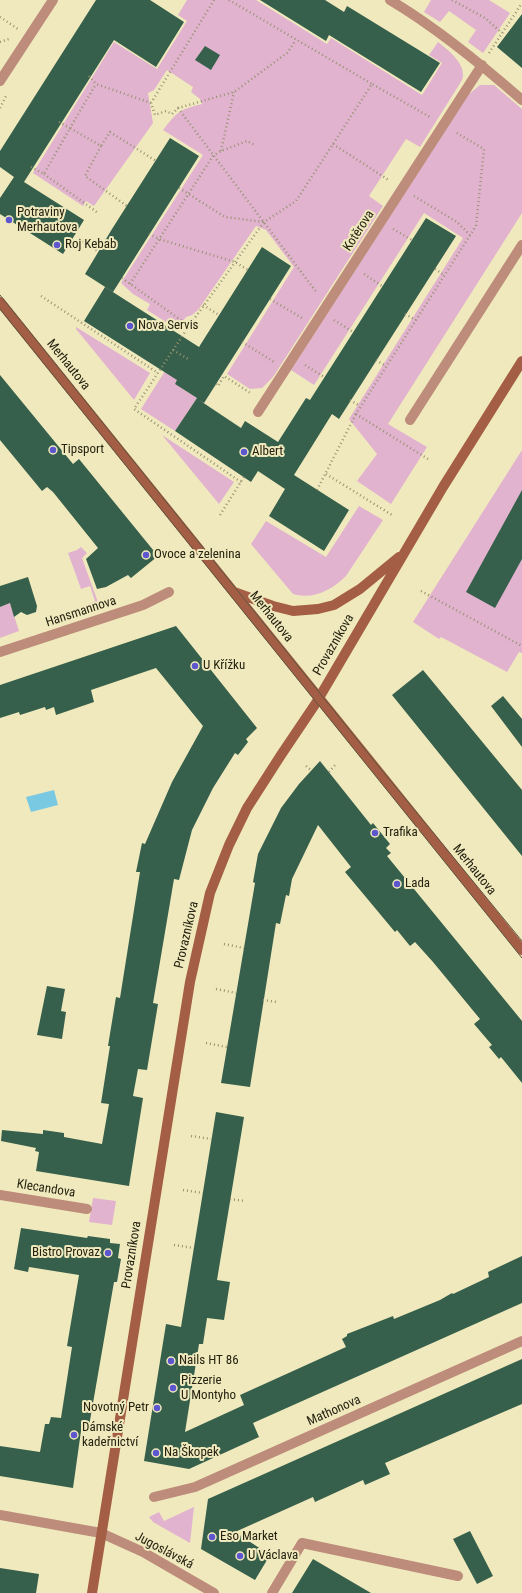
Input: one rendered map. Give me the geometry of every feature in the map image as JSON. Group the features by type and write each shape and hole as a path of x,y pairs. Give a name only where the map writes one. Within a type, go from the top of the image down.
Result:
{"main road":[{"name":"Merhautova","path":"0,302 522,950"},
{"name":"Provazníkova","path":"92,1593 190,982 210,893 229,845 247,808 318,698 443,487 522,361"},
{"path":"234,592 273,606 293,611 318,609 334,605 360,589 405,552"}],"street":[{"path":"0,81 53,0"},
{"path":"390,0 482,65 522,100"},
{"name":"Kotěrova","path":"258,412 482,65"},
{"path":"410,420 522,245"},
{"name":"Hansmannova","path":"0,652 143,605 169,592"},
{"name":"Klecandova","path":"0,1194 87,1209"},
{"name":"Mathonova","path":"154,1497 195,1486 522,1341"},
{"path":"0,1515 101,1533"},
{"name":"Jugoslávská","path":"101,1533 143,1552 214,1593"},
{"path":"272,1593 302,1543 458,1576"}],"path":[{"path":"214,0 151,102 155,115 166,111 172,114 178,108 234,92 287,53 296,40"},
{"path":"230,0 436,121"},
{"path":"452,0 484,18 502,33"},
{"path":"482,65 522,3"},
{"path":"89,76 96,84 151,102"},
{"path":"44,174 96,84"},
{"path":"241,482 134,409 189,326 264,222 296,201 372,84"},
{"path":"221,151 234,92"},
{"path":"178,108 264,222 324,309 353,332"},
{"path":"59,122 101,146"},
{"path":"317,490 360,406 476,226 484,149 453,131"},
{"path":"127,206 85,176 110,132 156,161"},
{"path":"130,284 213,156 221,151 247,141 255,145"},
{"path":"333,144 457,222 470,236"},
{"path":"31,167 44,174 98,212"},
{"path":"179,188 224,217 264,222"},
{"path":"381,221 412,240"},
{"path":"149,234 159,239 235,262 248,270"},
{"path":"79,239 99,252"},
{"path":"352,267 382,286"},
{"path":"435,269 444,275"},
{"path":"122,278 189,326"},
{"path":"41,296 158,373"},
{"path":"270,299 314,325"},
{"path":"203,306 219,315"},
{"path":"405,314 416,320"},
{"path":"242,342 286,368"},
{"path":"173,350 190,360"},
{"path":"293,357 324,377"},
{"path":"376,360 386,366"},
{"path":"216,384 218,386 224,376 264,402"},
{"path":"350,400 360,406"},
{"path":"356,414 428,459"},
{"path":"326,474 392,515"},
{"path":"220,515 244,478"},
{"path":"421,591 522,646"},
{"path":"329,772 336,764"},
{"path":"306,766 312,771"},
{"path":"224,944 244,948"},
{"path":"216,989 236,993"},
{"path":"263,1000 277,1002"},
{"path":"206,1043 227,1047"},
{"path":"191,1136 212,1139"},
{"path":"183,1190 203,1193"},
{"path":"230,1199 245,1201"},
{"path":"174,1245 194,1248"}],"shaded area":[{"path":"187,0 256,0 327,44 331,38 422,95 442,63 429,55 438,42 455,57 463,71 461,81 420,147 406,139 369,196 383,206 273,377 262,388 250,389 227,374 294,267 266,230 256,226 198,310 192,315 186,317 177,329 147,310 150,304 133,294 121,283 203,155 163,130 180,112 202,104 200,99 191,92 193,87 167,70 154,90 148,93 153,123 94,206 86,201 83,206 33,173 114,42 157,69 187,21 178,15"},
{"path":"431,0 489,0 510,13 483,53 468,42 476,30 449,11 440,22 424,12"},
{"path":"480,85 494,85 522,109 522,213 388,424 427,447 391,504 357,481 377,454 349,419 463,238 424,213 314,385 291,370 468,95"},
{"path":"76,327 150,373 134,400 76,329"},
{"path":"165,371 178,380 175,384 197,398 175,431 141,409"},
{"path":"162,435 234,482 219,504"},
{"path":"522,450 522,653 519,652 507,672 441,637 439,639 413,622"},
{"path":"359,506 383,520 346,576 335,586 315,595 300,596 293,594 251,544 266,521 326,557"},
{"path":"81,547 87,553 82,558 99,605 87,609 86,605 95,601 90,586 81,589 68,553"},
{"path":"10,603 19,631 0,638 0,607"},
{"path":"93,1198 116,1201 112,1225 89,1222"},
{"path":"194,1507 190,1543 153,1522 149,1517 159,1512 164,1521"}],"water":[{"path":"54,790 58,805 31,812 26,797"}],"building":[{"path":"96,0 150,0 184,22 156,67 114,40 24,182 84,220 63,254 0,214 0,198 14,177 0,167 0,151"},
{"path":"260,0 325,0 344,12 347,6 440,63 421,92 329,35 326,41"},
{"path":"522,14 522,68 497,47"},
{"path":"205,46 220,55 211,70 195,60"},
{"path":"170,138 199,156 113,292 85,274"},
{"path":"426,218 456,236 339,419 332,414 294,475 349,510 324,551 269,516 285,489 258,471 251,482 175,431 197,398 175,384 177,380 84,321 105,287 199,347 262,247 291,266 204,403 199,400 241,428 245,421 278,442 306,398 310,400"},
{"path":"0,375 73,464 79,459 158,556 131,578 128,575 106,587 97,589 86,559 98,548 53,492 47,487 42,491 0,440"},
{"path":"522,490 522,559 495,608 466,592"},
{"path":"28,577 37,606 36,612 27,615 21,612 14,617 10,603 0,607 0,586"},
{"path":"176,626 257,728 246,739 248,742 238,755 235,753 213,788 192,830 179,880 174,879 153,1003 158,1004 147,1070 138,1069 133,1096 143,1098 129,1186 36,1171 39,1152 35,1151 36,1148 1,1141 2,1130 43,1134 43,1130 64,1133 64,1137 102,1144 109,1104 101,1103 110,1046 108,1046 116,997 120,998 140,872 136,872 142,843 145,844 172,782 203,726 156,668 91,690 94,702 56,715 54,707 46,710 45,707 20,715 19,712 0,718 0,685"},
{"path":"423,670 522,790 522,856 392,695"},
{"path":"503,696 522,719 522,747 491,706"},
{"path":"320,761 371,825 373,823 390,844 386,848 391,853 387,856 522,1021 522,1083 501,1057 499,1059 489,1047 492,1045 474,1024 480,1019 433,962 415,942 410,946 397,930 395,932 345,872 351,867 318,825 292,879 289,896 286,895 280,924 276,923 250,1087 221,1083 255,883 253,882 258,854 281,808 299,784"},
{"path":"47,986 65,989 61,1011 66,1012 62,1039 37,1035"},
{"path":"216,1112 244,1117 217,1280 230,1282 224,1320 207,1318 203,1344 199,1344 185,1432 244,1405 240,1395 346,1347 342,1339 347,1336 347,1334 393,1316 394,1319 440,1300 452,1293 453,1294 489,1277 488,1272 522,1256 522,1303 253,1423 259,1437 189,1469 144,1461 166,1324 181,1327"},
{"path":"21,1228 87,1238 88,1236 110,1239 110,1243 120,1244 118,1258 121,1259 117,1282 114,1282 88,1432 81,1431 73,1488 0,1476 0,1446 40,1452 45,1424 49,1424 51,1417 61,1418 72,1347 67,1346 79,1275 29,1267 28,1272 14,1269"},
{"path":"522,1359 522,1404 385,1463 390,1474 365,1485 363,1480 315,1502 313,1497 235,1532 270,1555 255,1580 201,1549 208,1499"},
{"path":"470,1531 493,1576 477,1584 453,1539"},
{"path":"313,1559 371,1593 292,1593"},
{"path":"0,1568 39,1574 36,1593 0,1593"}],"tram line":[{"path":"0,295 376,763 522,941"},
{"path":"0,309 522,958"}],"place":[{"name":"Potraviny Merhautova","path":"9,220"},
{"name":"Roj Kebab","path":"57,245"},
{"name":"Nova Servis","path":"130,326"},
{"name":"Tipsport","path":"53,450"},
{"name":"Albert","path":"244,452"},
{"name":"Ovoce a zelenina","path":"146,555"},
{"name":"U Křížku","path":"195,666"},
{"name":"Trafika","path":"375,833"},
{"name":"Lada","path":"397,884"},
{"name":"Bistro Provaz","path":"108,1253"},
{"name":"Nails HT 86","path":"171,1361"},
{"name":"Pizzerie U Montyho","path":"173,1388"},
{"name":"Novotný Petr","path":"157,1408"},
{"name":"Dámské kadeřnictví","path":"74,1435"},
{"name":"Na Škopek","path":"156,1453"},
{"name":"Eso Market","path":"212,1537"},
{"name":"U Václava","path":"240,1556"}]}
